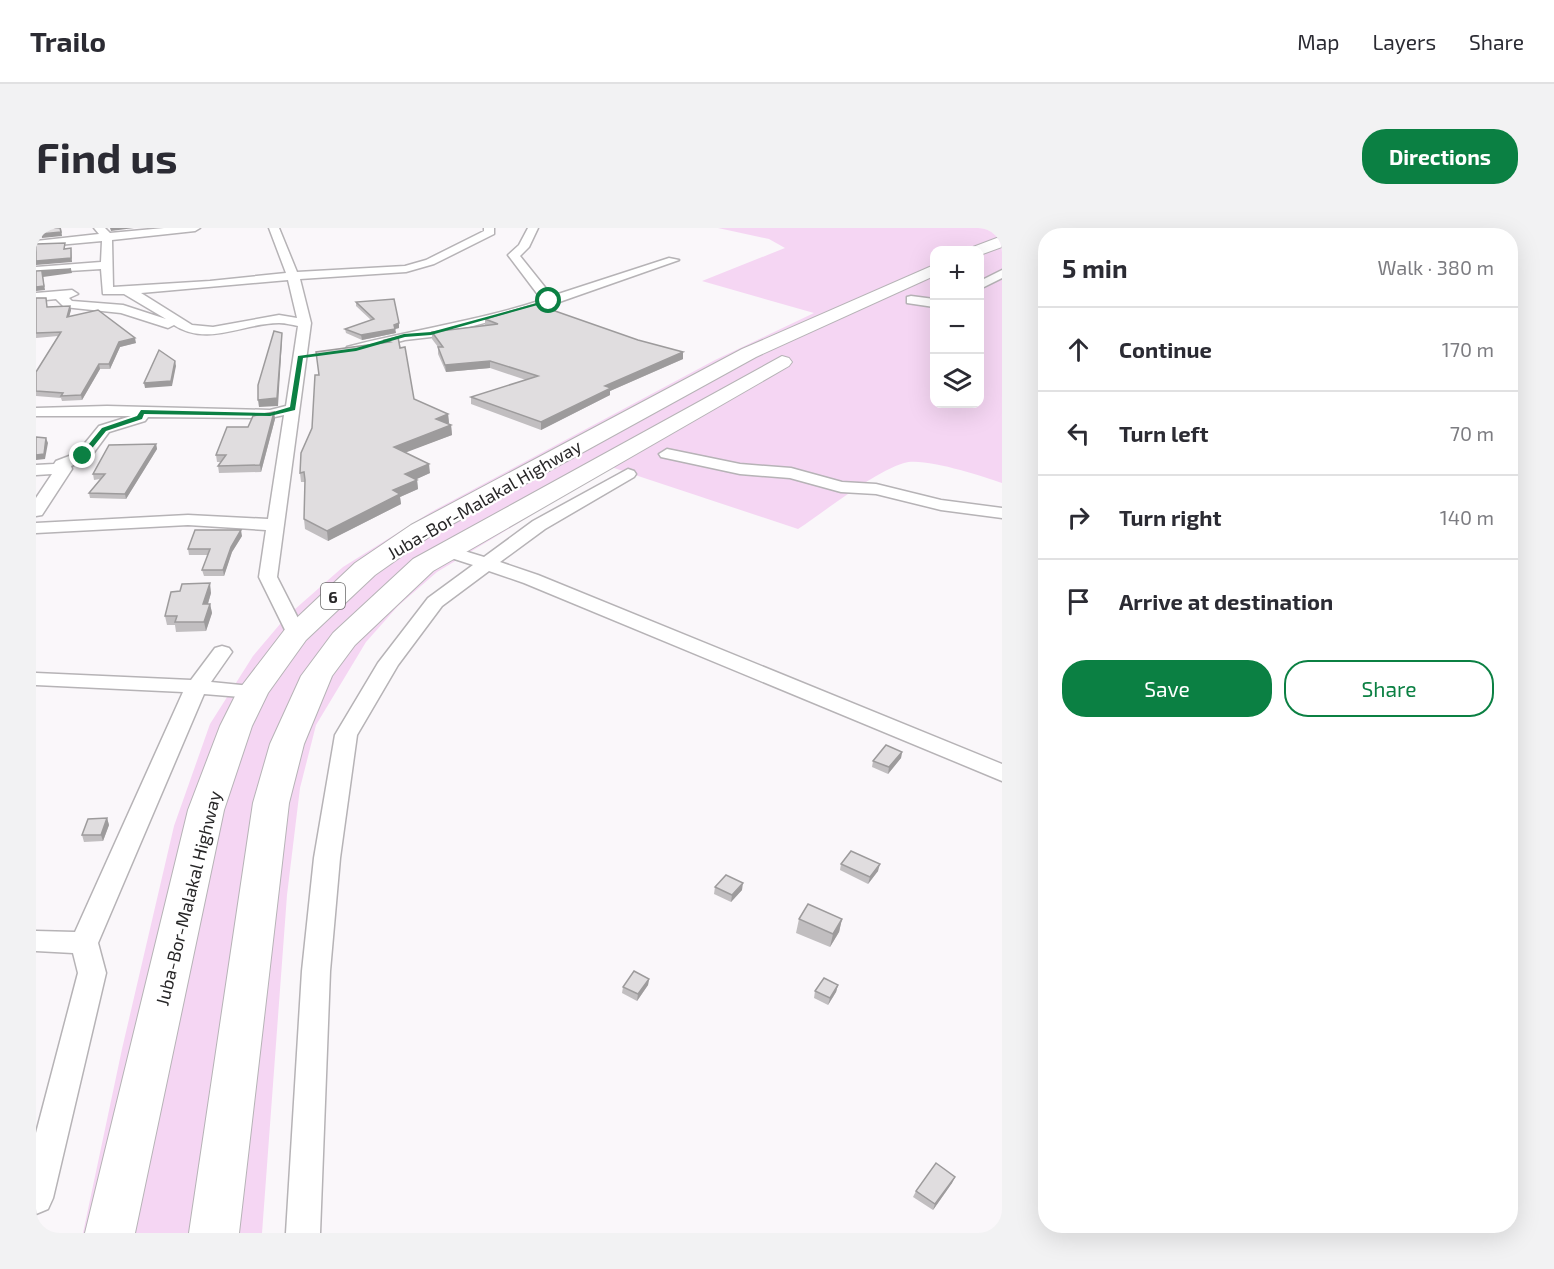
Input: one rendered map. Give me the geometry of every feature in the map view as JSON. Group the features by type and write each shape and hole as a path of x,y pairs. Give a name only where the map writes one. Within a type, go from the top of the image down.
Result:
{"highway":[{"path":"984,248 1002,241"},
{"path":"984,266 1002,258"},
{"name":"Juba-Bor-Malakal Highway","path":"110,1233 206,810 236,726 254,692 296,634 365,569 420,531 749,353 930,278"},
{"name":"Juba-Bor-Malakal Highway","path":"214,1233 272,802 287,744 317,676 344,639 423,565 770,368 911,300 930,279"}],"street":[{"path":"36,244 103,232 195,228"},
{"path":"274,228 293,276 305,323 305,356 293,409 268,577 296,634"},
{"path":"36,297 406,269 452,251 490,232 489,228"},
{"path":"533,228 524,247 513,255 549,301"},
{"path":"103,232 108,265 106,291"},
{"path":"339,351 379,344 404,336 431,333 549,301 673,260"},
{"path":"36,270 108,265"},
{"path":"984,284 1002,273"},
{"path":"984,287 1002,287"},
{"path":"128,291 145,299 189,329"},
{"path":"59,295 68,304 123,309 179,328 213,331 279,318 305,323"},
{"path":"911,300 930,302"},
{"path":"36,412 107,410 270,414 293,409"},
{"path":"36,511 64,469 62,464 83,456 104,429 140,418 141,412"},
{"path":"667,454 740,469 791,474 840,487 876,489 941,505 1002,513"},
{"path":"36,470 64,469"},
{"path":"303,1233 316,971 327,858 345,735 388,663 435,602 539,525 628,474"},
{"path":"36,528 188,520 276,525"},
{"path":"448,550 531,579 1002,773"},
{"path":"36,1198 92,973 84,943 195,689 222,651"},
{"path":"36,679 170,684 254,692"},
{"path":"36,940 84,943"}],"shaded area":[{"path":"718,228 1002,228 1002,483 938,465 904,463 864,483 798,529 611,467 437,572 398,606 366,642 316,725 300,788 287,895 262,1233 83,1233 122,1049 174,826 210,724 253,656 286,617 343,567 431,512 715,360 814,313 702,281 785,248 769,239"}],"building":[{"path":"46,228 60,228 61,232 41,234"},
{"path":"65,243 64,249 71,248 71,258 36,261 36,244"},
{"path":"71,269 42,272 44,286 36,287 36,271"},
{"path":"36,298 46,298 47,307 70,306 67,317 98,310 135,338 119,342 109,364 99,364 81,395 61,396 63,393 36,391 36,372 61,332 36,333"},
{"path":"394,299 399,323 394,325 395,329 361,335 345,329 374,319 356,302"},
{"path":"535,304 638,340 683,352 605,386 611,388 541,422 471,397 538,376 490,361 445,365 438,347 443,347 432,332 498,324 485,319"},
{"path":"274,331 282,333 277,398 258,400 258,385"},
{"path":"398,337 400,348 405,347 414,399 448,414 436,419 451,425 394,447 429,464 405,474 417,480 393,490 400,494 327,531 304,519 305,480 304,472 300,473 301,453 312,428 315,375 319,375 316,352 390,342 385,340"},
{"path":"159,350 175,361 171,381 144,383"},
{"path":"274,412 260,465 218,466 226,455 216,455 227,427 248,427 253,416"},
{"path":"36,437 46,438 44,454 36,455"},
{"path":"156,444 125,494 89,493 105,474 93,474 109,445"},
{"path":"195,530 241,530 231,547 223,570 202,570 210,549 188,549"},
{"path":"210,583 203,604 210,604 204,622 175,622 177,616 165,616 171,592 180,591 182,584"},
{"path":"886,745 902,752 889,767 873,761"},
{"path":"107,818 101,835 82,835 88,819"},
{"path":"851,851 880,864 870,877 841,864"},
{"path":"726,875 743,883 732,895 715,887"},
{"path":"808,904 842,919 833,934 799,919"},
{"path":"634,971 649,979 638,994 623,987"},
{"path":"824,978 838,985 830,998 815,991"},
{"path":"936,1163 955,1177 935,1204 916,1191"}],"route":[{"path":"83,456 104,429 140,418 141,412 270,414 293,409 300,357 356,349 404,336 431,333 549,301"}]}
